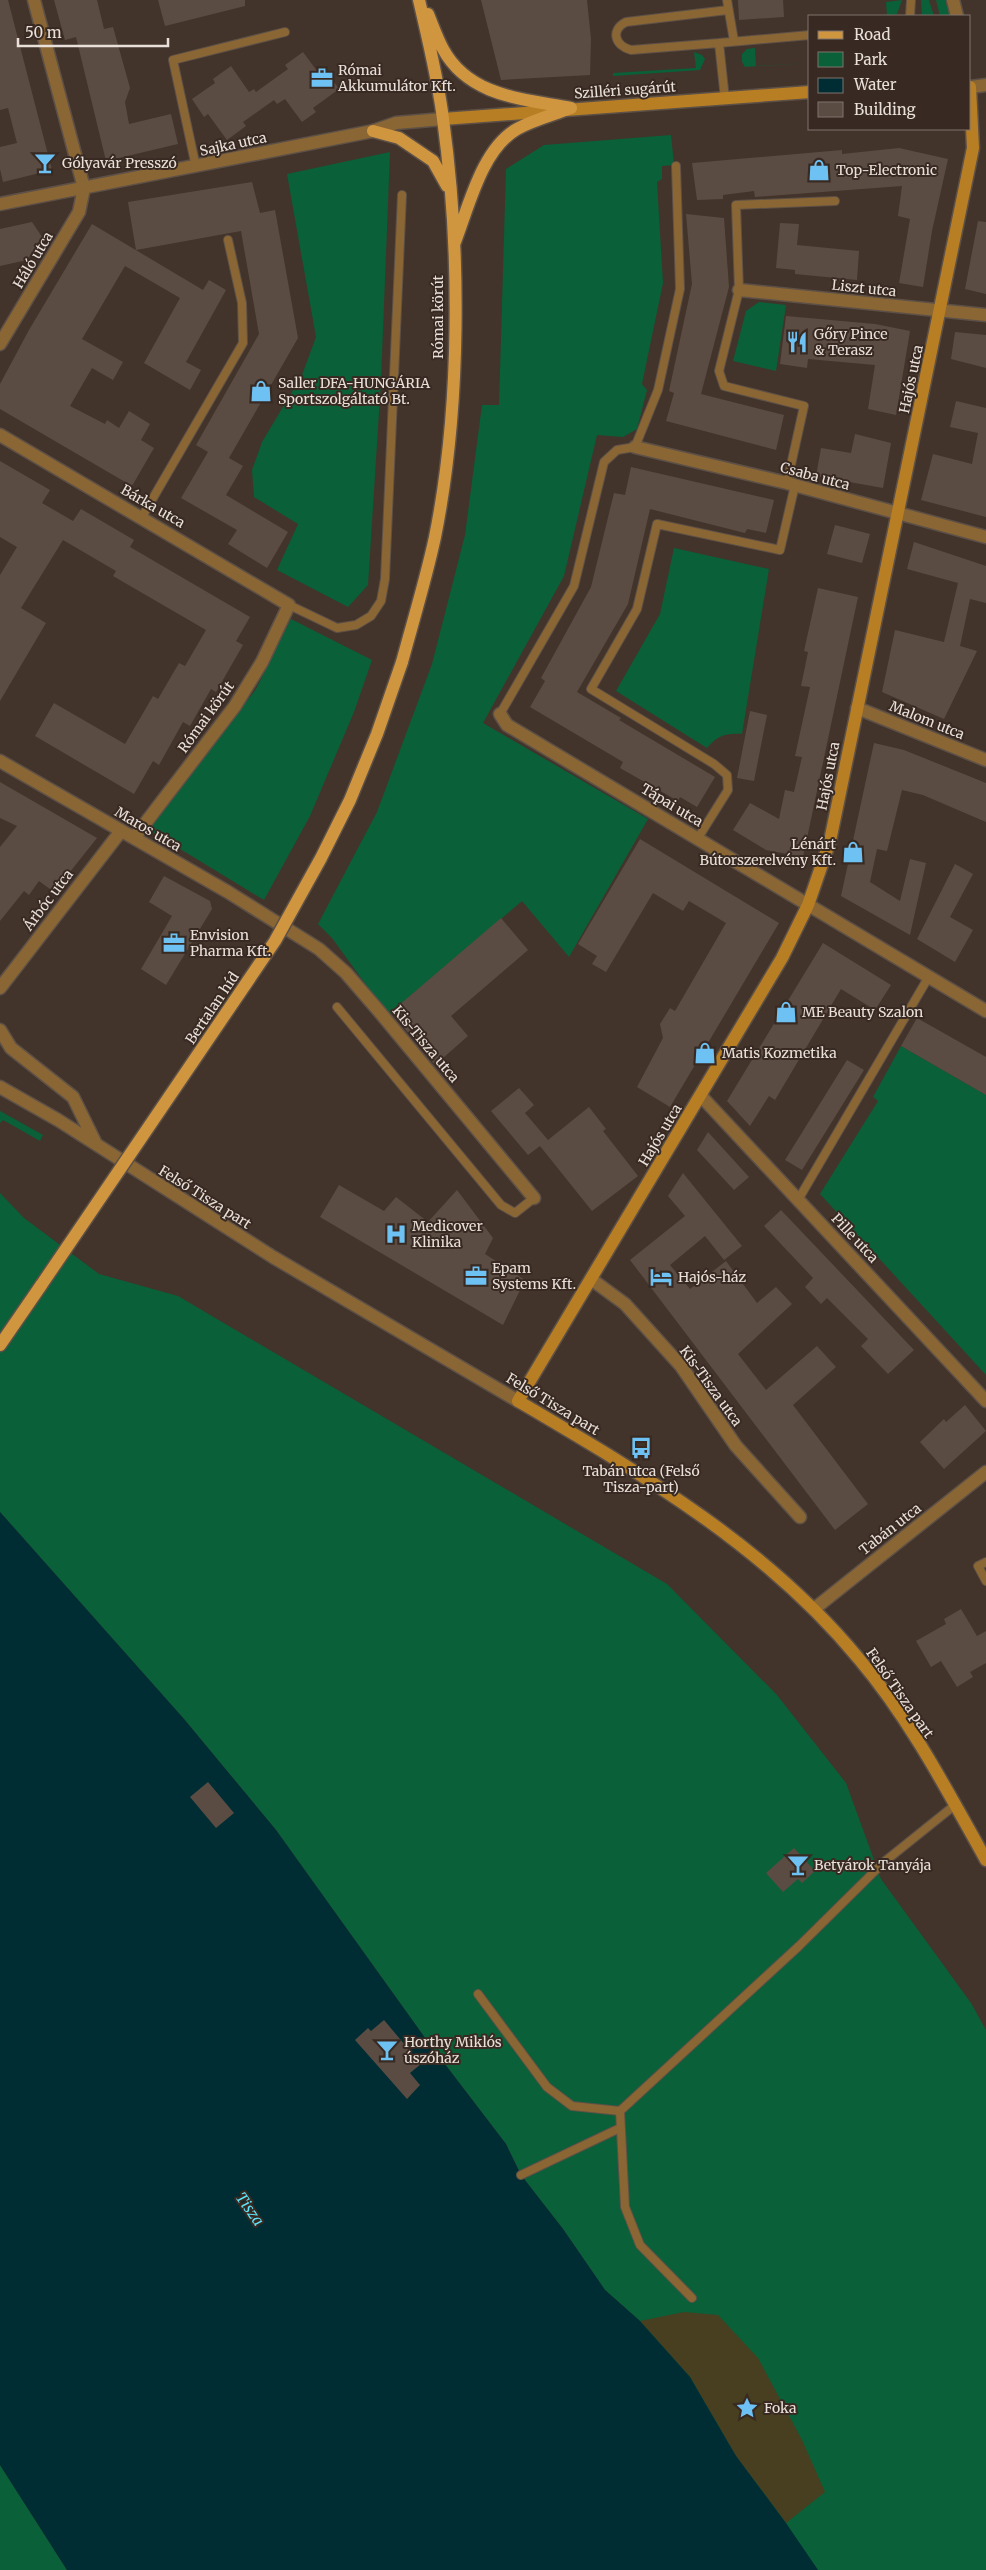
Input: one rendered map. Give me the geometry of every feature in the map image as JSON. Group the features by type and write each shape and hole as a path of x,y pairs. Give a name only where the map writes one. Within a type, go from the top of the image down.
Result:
{"main road":[{"path":"420,0 444,51 460,70 485,90 505,97 571,108"},
{"name":"Római körút","path":"402,662 435,537 450,435 455,333 453,246 443,119 420,0"},
{"name":"Szilléri sugárút","path":"443,119 571,108 808,92"},
{"name":"Hajós utca","path":"518,1400 782,958 808,905 830,841 941,311 973,148 971,105"},
{"path":"453,246 486,164 496,146 517,130 571,108"},
{"path":"373,131 399,138 433,161 450,193"},
{"name":"Bertalan híd","path":"0,1345 275,941 321,858 350,800 377,734 402,662"},
{"name":"Felső Tisza part","path":"518,1400 646,1478 696,1511 779,1575 859,1658 884,1692 955,1805 986,1860"}],"street":[{"path":"34,0 84,188"},
{"path":"953,0 957,15"},
{"path":"971,84 986,85"},
{"name":"Sajka utca","path":"0,204 373,131 396,123 443,119"},
{"name":"Háló utca","path":"0,344 79,212 84,188"},
{"name":"Liszt utca","path":"739,290 986,315"},
{"name":"Bárka utca","path":"0,435 289,605"},
{"name":"Csaba utca","path":"635,447 791,484 986,537"},
{"name":"Római körút","path":"134,838 236,706 262,662 289,605"},
{"name":"Malom utca","path":"857,708 986,760"},
{"name":"Tápai utca","path":"500,714 507,725 986,1011"},
{"name":"Maros utca","path":"0,761 280,924"},
{"name":"Árbóc utca","path":"0,988 121,831"},
{"name":"Kis-Tisza utca","path":"280,924 319,948 346,973 534,1198"},
{"path":"0,1030 11,1048 73,1098 96,1144"},
{"name":"Felső Tisza part","path":"0,1087 96,1144 273,1257 518,1400"},
{"name":"Pille utca","path":"701,1096 986,1401"},
{"name":"Kis-Tisza utca","path":"591,1279 625,1304 681,1366 736,1446 800,1517"},
{"name":"Tabán utca","path":"814,1610 986,1472"}],"lane":[{"path":"727,0 734,41"},
{"path":"910,15 911,0"},
{"path":"728,10 636,20 619,26 616,31 616,40 622,48 631,50 808,35"},
{"path":"196,167 173,60 285,32"},
{"path":"719,43 725,99"},
{"path":"500,714 574,586 604,462 617,450 635,447 658,390 680,289 676,166"},
{"path":"289,605 337,628 356,625 371,616 381,601 385,579 402,195"},
{"path":"698,838 728,790 727,775 714,764 591,689 637,609 656,524 780,550 804,406 724,386 719,371 739,290 736,204 835,201"},
{"path":"142,517 243,343 242,303 228,240"},
{"path":"798,1200 928,978"},
{"path":"337,1007 501,1205 515,1213 534,1198"},
{"path":"986,1562 978,1566 986,1581"},
{"path":"692,2298 640,2245 625,2206 620,2111 799,1946 884,1862 955,1805"},
{"path":"478,1994 548,2087 572,2106 620,2111"},
{"path":"521,2175 620,2128"}],"green space":[{"path":"902,0 897,14 887,15 886,2"},
{"path":"921,0 929,0 934,15 922,15"},
{"path":"936,0 945,0 950,15 940,15"},
{"path":"755,48 756,66 808,63 745,67 742,62 742,54 747,49"},
{"path":"694,52 702,55 705,59 700,70 613,76 613,73 696,68"},
{"path":"671,135 674,165 662,166 662,179 657,182 663,283 642,384 647,390 637,429 623,437 597,435 564,576 483,723 648,819 569,957 522,901 388,1015 332,938 318,924 377,812 432,664 465,535 482,405 499,405 506,169 544,145"},
{"path":"390,152 381,381 368,585 348,607 277,570 298,524 254,497 252,470 262,442 302,375 316,337 287,174"},
{"path":"759,302 786,305 776,371 733,361 746,311"},
{"path":"674,548 769,569 742,734 723,736 715,740 707,748 616,691 660,614"},
{"path":"291,619 372,660 354,712 310,816 264,900 149,830 256,689"},
{"path":"901,1046 986,1095 986,1375 820,1194 878,1101 873,1097"},
{"path":"0,1111 43,1135 40,1141 3,1120 0,1123"},
{"path":"0,1193 24,1218 99,1274 178,1296 667,1584 777,1695 846,1783 881,1879 971,2003 986,2030 986,2570 818,2570 640,2321 605,2290 563,2229 521,2175 506,2144 428,2042 276,1830 184,1719 0,1512"},
{"path":"0,2465 67,2570 0,2570"}],"sand":[{"name":"Foka","path":"684,2312 718,2315 758,2358 802,2440 825,2492 786,2523 736,2456 690,2377 640,2321"}],"water":[{"name":"Tisza","path":"0,1512 184,1719 276,1830 428,2042 506,2144 521,2175 563,2229 605,2290 640,2321 690,2377 736,2456 818,2570 67,2570 0,2465"}],"building":[{"path":"0,0 8,0 52,170 3,182 0,169 0,147 17,143 8,108 0,110"},
{"path":"54,0 97,0 104,29 113,27 130,88 125,102 129,124 171,114 178,144 106,161 76,37 65,40"},
{"path":"158,0 245,0 245,6 165,26"},
{"path":"481,0 587,0 591,39 590,75 501,80"},
{"path":"738,0 783,0 784,17 739,20"},
{"path":"303,52 323,79 329,75 339,89 313,108 316,112 302,122 285,99 277,104 274,100 243,122 246,126 227,140 208,114 204,117 192,99 215,83 213,79 231,66 249,92 254,89 256,92 288,69 285,65"},
{"path":"899,148 948,159 932,231 923,287 899,283 910,219 898,216 902,186 755,197 754,191 723,195 723,199 697,200 692,163 842,150 842,154"},
{"path":"252,182 260,213 275,210 298,338 229,458 243,466 226,495 288,532 267,568 228,544 237,530 181,498 208,452 196,445 259,334 241,231 136,250 128,202"},
{"path":"686,214 724,218 729,287 701,394 784,415 776,450 666,421 674,393 669,391 692,284"},
{"path":"978,221 986,222 986,294 965,289"},
{"path":"32,222 42,237 27,260 0,266 0,229"},
{"path":"780,223 799,224 797,245 859,251 857,280 795,274 795,270 776,268"},
{"path":"92,224 203,290 209,280 226,290 186,362 201,370 190,390 144,363 180,298 125,266 82,339 123,362 113,380 92,368 70,406 105,424 107,420 119,428 129,411 150,424 141,440 154,448 132,486 0,409 0,384 29,330"},
{"path":"786,316 875,324 910,331 896,415 868,409 875,365 808,359 807,368 780,364"},
{"path":"955,332 986,335 986,368 951,359"},
{"path":"956,401 986,408 986,517 921,500 933,454 972,464 978,433 950,427"},
{"path":"855,434 891,443 883,488 816,476 821,448 851,453"},
{"path":"0,461 50,490 42,503 73,521 81,509 134,540 130,547 250,617 236,641 243,645 216,692 211,689 190,726 183,722 159,765 153,761 134,794 35,736 54,703 125,744 153,696 158,699 179,663 185,666 206,630 113,576 116,571 63,540 21,608 46,623 0,701 0,575 17,547 0,537"},
{"path":"631,467 774,500 766,533 747,529 745,533 650,509 628,604 577,692 621,718 619,720 715,777 697,807 680,797 678,801 620,768 623,762 530,707 545,681 541,678 591,587 614,493 625,495"},
{"path":"835,525 870,534 862,563 827,554"},
{"path":"914,542 986,566 986,603 970,599 960,646 977,651 944,719 882,692 895,630 944,642 958,583 907,569"},
{"path":"818,588 858,597 803,857 766,850 733,830 750,803 779,819 785,790 794,792 802,757 795,756 810,687 801,686 808,652 804,651"},
{"path":"750,711 767,715 754,781 737,778"},
{"path":"874,743 904,750 986,783 986,822 923,795 902,790 887,851 877,849 870,882 900,901 910,859 926,863 910,935 841,896"},
{"path":"0,782 97,838 54,892 39,881 29,895 24,891 0,921 0,847 17,826 0,818"},
{"path":"640,839 779,923 670,1107 637,1087 663,1038 660,1024 670,1008 675,1011 726,923 689,901 683,911 653,893 606,972 592,964 597,956 578,944"},
{"path":"955,864 973,874 950,917 973,930 955,962 917,939"},
{"name":"Envision Pharma Kft.","path":"164,876 210,901 212,909 166,985 141,969 172,916 149,902"},
{"path":"501,918 528,950 451,1016 468,1036 435,1065 391,1012"},
{"path":"823,943 891,985 875,1010 841,989 775,1100 769,1096 750,1126 727,1101"},
{"path":"917,1018 986,1057 986,1095 901,1046"},
{"path":"847,1060 864,1070 802,1170 785,1160"},
{"path":"519,1088 534,1105 525,1113 548,1140 589,1107 606,1129 603,1131 638,1176 592,1211 540,1146 528,1155 491,1111"},
{"path":"708,1132 749,1177 734,1190 697,1150"},
{"path":"683,1173 742,1246 724,1260 705,1236 670,1265 690,1289 726,1261 757,1303 776,1287 792,1304 738,1354 766,1390 817,1346 836,1367 793,1405 868,1504 835,1530 630,1260 685,1216 668,1196"},
{"path":"339,1185 384,1211 396,1197 428,1222 457,1190 493,1238 485,1254 525,1280 503,1325 320,1217"},
{"path":"781,1210 914,1350 888,1374 861,1346 868,1339 827,1298 821,1304 805,1287 813,1278 764,1226"},
{"path":"965,1405 986,1431 944,1469 920,1442 944,1419 946,1422"},
{"path":"961,1609 977,1636 986,1631 986,1663 970,1672 973,1677 957,1687 941,1661 931,1667 916,1641 946,1624 944,1619"},
{"path":"208,1782 234,1813 216,1828 190,1797"},
{"path":"794,1848 815,1871 802,1883 798,1879 783,1892 766,1873"},
{"name":"Horthy Miklós úszóház","path":"384,2020 421,2064 410,2073 420,2085 407,2099 355,2040 368,2028 371,2031"}],"place":[{"name":"Római Akkumulátor Kft.","path":"322,78"},
{"name":"Gólyavár Presszó","path":"45,163"},
{"name":"Top-Electronic","path":"819,170"},
{"name":"Gőry Pince & Terasz","path":"797,342"},
{"name":"Saller DFA-HUNGÁRIA Sportszolgáltató Bt.","path":"261,391"},
{"name":"Lénárt Bútorszerelvény Kft.","path":"853,852"},
{"name":"Envision Pharma Kft.","path":"174,943"},
{"name":"ME Beauty Szalon","path":"786,1012"},
{"name":"Matis Kozmetika","path":"705,1053"},
{"name":"Medicover Klinika","path":"396,1234"},
{"name":"Epam Systems Kft.","path":"476,1276"},
{"name":"Hajós-ház","path":"661,1277"},
{"name":"Tabán utca (Felső Tisza-part)","path":"641,1448"},
{"name":"Betyárok Tanyája","path":"798,1865"},
{"name":"Horthy Miklós úszóház","path":"387,2050"},
{"name":"Foka","path":"747,2408"}]}
